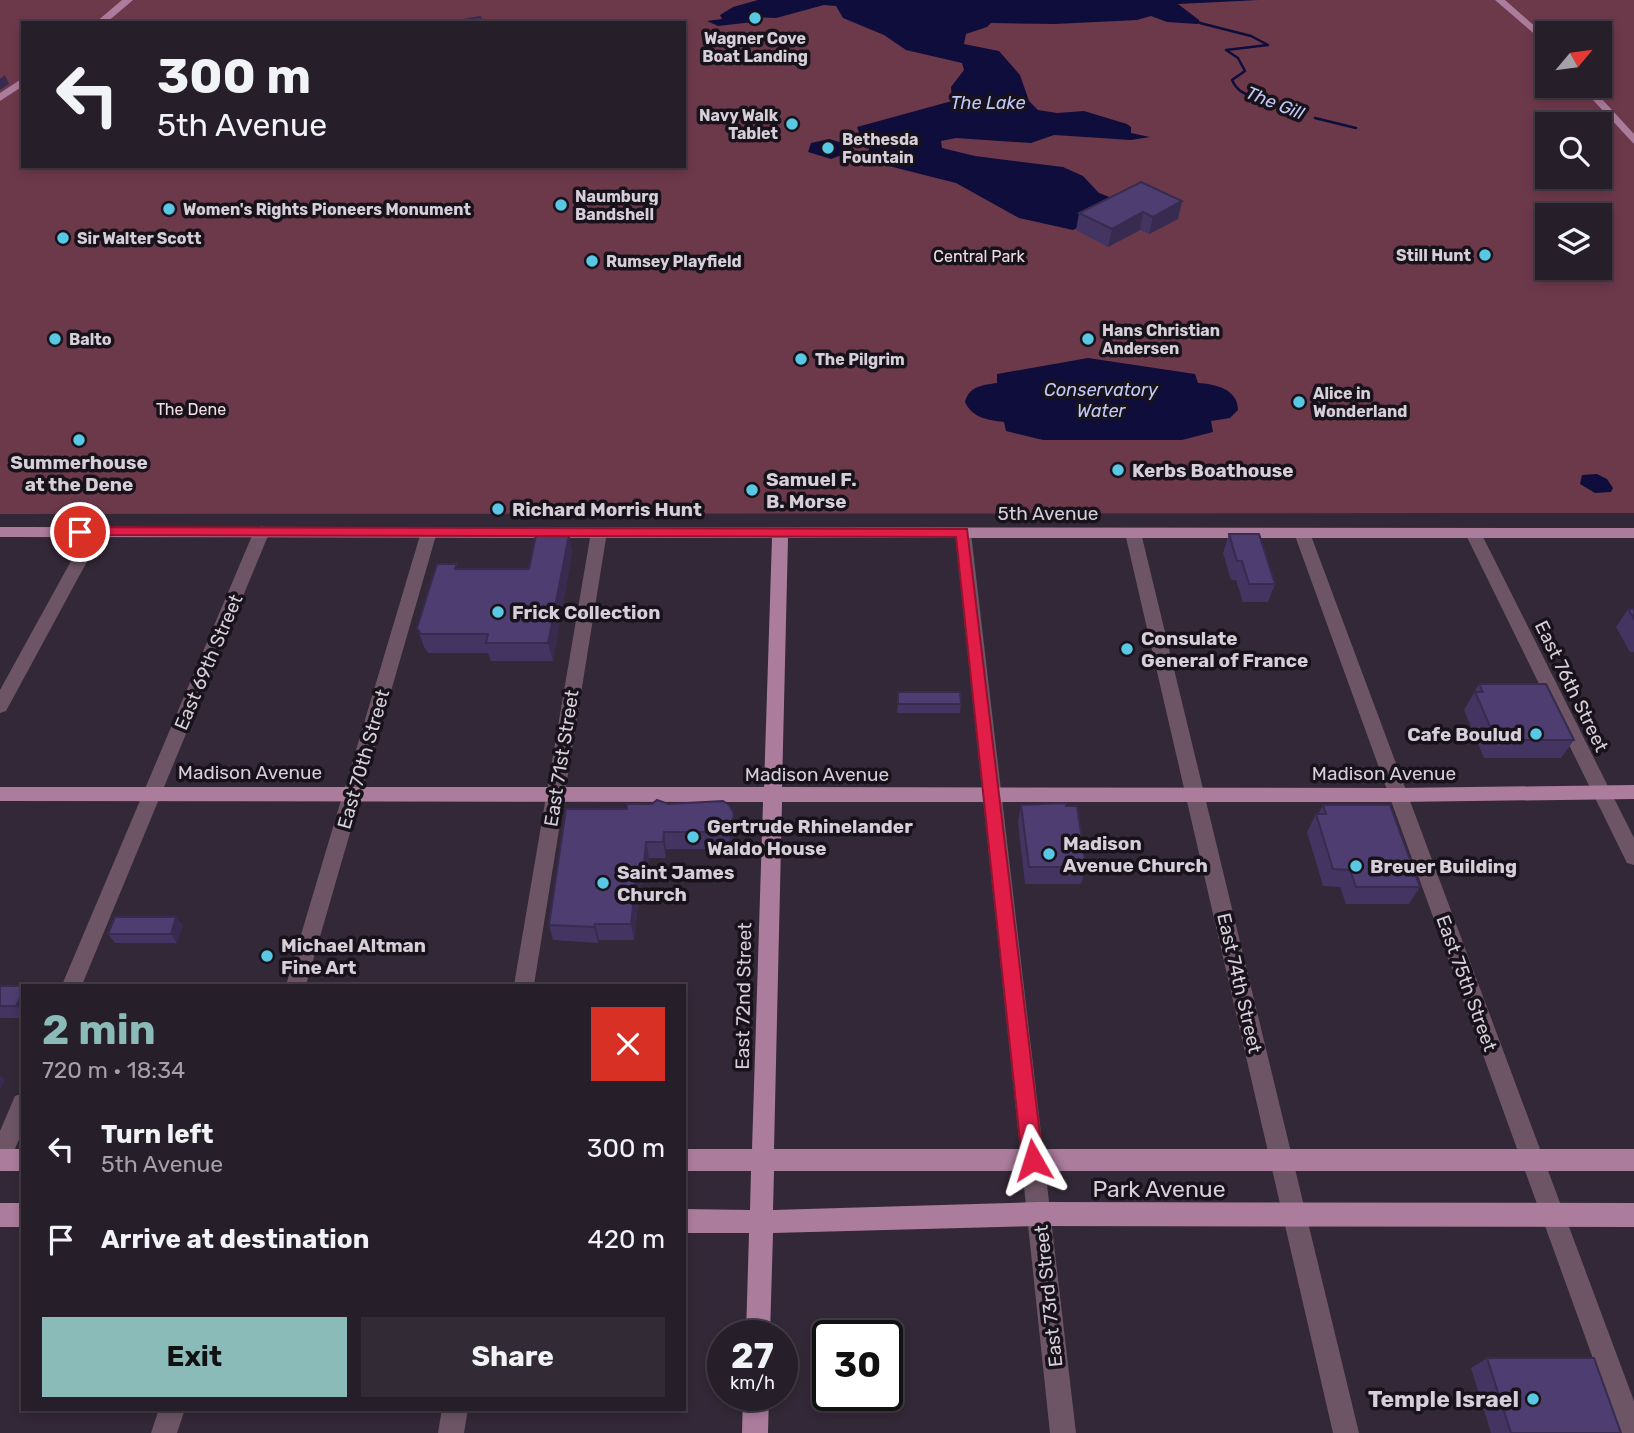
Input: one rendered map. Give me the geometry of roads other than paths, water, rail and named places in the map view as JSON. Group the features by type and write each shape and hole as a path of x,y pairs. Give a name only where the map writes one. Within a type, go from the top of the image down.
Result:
{"main road":[{"path":"102,21 128,0"},
{"path":"1500,0 1535,31"},
{"path":"0,98 21,82"},
{"path":"1596,98 1634,141"},
{"name":"5th Avenue","path":"0,532 1634,533"},
{"name":"East 72nd Street","path":"758,1320 780,533"},
{"name":"Madison Avenue","path":"0,794 1398,795 1634,792"},
{"path":"0,1158 21,1160"},
{"name":"Park Avenue","path":"686,1160 1634,1160"},
{"name":"Park Avenue","path":"686,1221 1039,1214 1634,1215"},
{"path":"0,1215 21,1215"},
{"path":"755,1433 756,1411"}],"street":[{"name":"East 69th Street","path":"72,984 262,531"},
{"path":"0,706 95,532"},
{"name":"East 70th Street","path":"296,984 429,532"},
{"name":"East 71st Street","path":"524,984 599,532"},
{"name":"East 73rd Street","path":"962,533 1063,1433"},
{"name":"East 74th Street","path":"1133,533 1346,1433"},
{"name":"East 75th Street","path":"1302,533 1633,1433"},
{"name":"East 76th Street","path":"1473,533 1634,857"},
{"path":"0,1158 21,1108"},
{"path":"164,1433 171,1411"},
{"path":"452,1433 455,1411"}],"water":[{"name":"The Lake","path":"758,0 1259,0 1178,4 1199,20 1200,23 1197,24 1167,22 1151,16 1137,20 1055,24 991,23 966,34 964,44 999,51 1020,75 1029,101 1038,110 1057,113 1084,111 1127,124 1131,127 1131,133 1150,137 1131,140 1054,135 1031,143 956,138 941,141 942,148 975,156 1063,167 1083,176 1099,193 1125,203 1073,230 1019,218 956,183 873,162 868,152 870,145 861,138 857,127 952,101 951,87 964,70 962,63 906,50 884,35 843,18 836,6 824,5 776,18 753,17 753,22 718,26 707,21 722,19 720,15 733,7"},
{"name":"Bethesda Fountain","path":"829,139 846,144 847,153 831,159 808,152 811,143"},
{"name":"Conservatory Water","path":"1088,358 1195,374 1198,383 1218,386 1230,392 1238,410 1230,418 1211,421 1213,432 1182,440 1043,440 1006,431 1004,422 976,415 965,402 973,389 997,383 997,374"},
{"path":"1597,474 1607,479 1613,488 1611,492 1595,493 1580,484 1582,475"}],"waterway":[{"name":"The Gill","path":"1200,23 1251,36 1268,45 1226,50 1238,58 1245,71 1232,80 1234,84 1242,92 1257,97"},
{"name":"The Gill","path":"1315,118 1356,128"}],"place":[{"name":"Wagner Cove Boat Landing","path":"755,18"},
{"name":"Navy Walk Tablet","path":"792,124"},
{"name":"Bethesda Fountain","path":"828,148"},
{"name":"Naumburg Bandshell","path":"561,205"},
{"name":"Women's Rights Pioneers Monument","path":"169,209"},
{"name":"Sir Walter Scott","path":"63,238"},
{"name":"Still Hunt","path":"1485,255"},
{"name":"Rumsey Playfield","path":"592,261"},
{"name":"Balto","path":"55,339"},
{"name":"Hans Christian Andersen","path":"1088,339"},
{"name":"The Pilgrim","path":"801,359"},
{"name":"Alice in Wonderland","path":"1299,402"},
{"name":"Summerhouse at the Dene","path":"79,440"},
{"name":"Kerbs Boathouse","path":"1118,470"},
{"name":"Samuel F. B. Morse","path":"752,490"},
{"name":"Richard Morris Hunt","path":"498,509"},
{"name":"Frick Collection","path":"498,612"},
{"name":"Consulate General of France","path":"1127,649"},
{"name":"Cafe Boulud","path":"1536,734"},
{"name":"Gertrude Rhinelander Waldo House","path":"693,837"},
{"name":"Madison Avenue Church","path":"1049,854"},
{"name":"Breuer Building","path":"1356,866"},
{"name":"Saint James Church","path":"603,883"},
{"name":"Michael Altman Fine Art","path":"267,956"},
{"name":"Temple Israel","path":"1533,1399"}],"park label":[{"name":"Central Park","path":"979,256"},
{"name":"The Dene","path":"191,409"}]}
